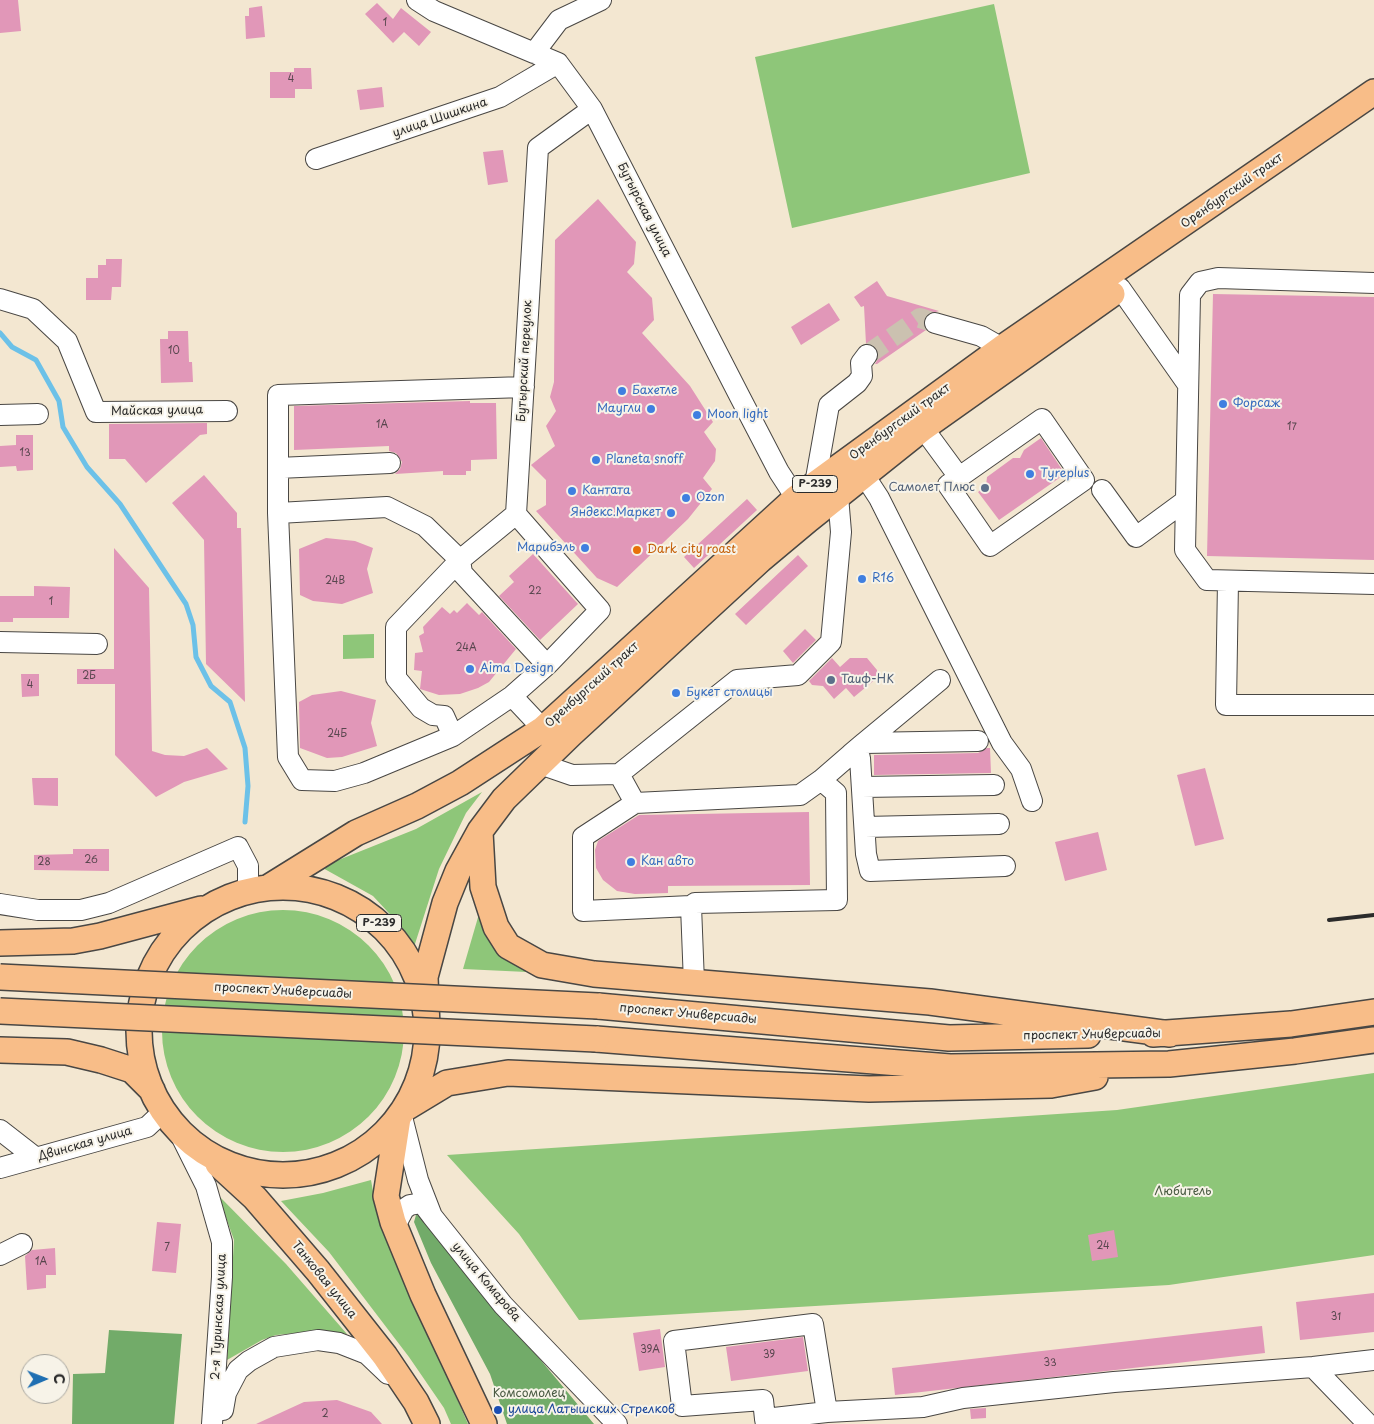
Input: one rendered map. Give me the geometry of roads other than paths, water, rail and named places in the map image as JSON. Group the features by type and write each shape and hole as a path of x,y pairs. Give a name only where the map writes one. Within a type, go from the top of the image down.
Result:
{"main road":[{"name":"Оренбургский тракт","path":"259,889 356,832 417,806 460,783 543,729 806,491 1002,348 1374,92"},
{"name":"Оренбургский тракт","path":"427,1028 425,976 445,903 458,870 480,831 504,800 540,764 760,560 864,474 923,428 1374,109"},
{"path":"480,831 483,887 496,927 508,946 542,965 594,974 930,1002 1170,1034"},
{"name":"Р-239","path":"0,943 82,940 211,906 259,889 292,887 314,890 343,900 375,920 406,954 416,975 424,1001 427,1028 420,1076 401,1113 384,1134 348,1159 307,1173 285,1175 249,1170 222,1161 203,1150 165,1111 132,1070 67,1052 0,1050"},
{"name":"Р-239","path":"165,1111 145,1072 139,1030 146,988 164,950 188,923 211,906"},
{"name":"проспект Универсиады","path":"0,977 598,1006 949,1038 1170,1034 1291,1024 1374,1012"},
{"path":"0,1011 596,1039 950,1067 1169,1064"},
{"path":"484,1424 423,1295 395,1226 386,1196 401,1113 448,1083 508,1073 879,1088 1051,1085 1169,1064 1295,1051 1374,1040"},
{"name":"Танковая улица","path":"203,1150 255,1198 318,1271 386,1356 416,1402 427,1424"}],"street":[{"name":"Бутырская улица","path":"417,0 434,11 558,63 592,109 779,472 806,491"},
{"path":"534,52 559,20 601,0"},
{"name":"улица Шишкина","path":"316,159 500,97 558,63"},
{"name":"Бутырский переулок","path":"516,514 538,148 592,109"},
{"path":"1374,283 1218,278 1200,282 1190,295 1186,382 1185,550 1207,580 1374,584"},
{"path":"1120,288 1186,382"},
{"name":"Майская улица","path":"0,299 33,309 67,341 96,412 227,411"},
{"path":"936,323 981,336 1002,348"},
{"path":"806,491 818,457 830,405 858,383 862,376 861,363 866,355"},
{"path":"453,736 444,716 433,714 420,708 396,678 396,627 460,560 516,514 600,610 547,666 512,696 453,736 357,775 334,781 302,780 288,757 278,513 278,395 524,387"},
{"path":"0,414 38,414"},
{"path":"1042,419 1084,480 990,546 948,485 959,477 1042,419"},
{"path":"923,428 959,477"},
{"path":"278,468 390,464"},
{"path":"864,474 879,498 1002,743 1021,769 1032,802"},
{"path":"1102,490 1136,537 1186,501"},
{"path":"540,764 572,775 619,774 737,680 798,675 831,642 841,532 838,496"},
{"path":"278,513 387,507 425,526 460,560 462,573 547,666"},
{"path":"1228,581 1226,705 1374,705"},
{"path":"0,642 97,644"},
{"path":"821,780 836,793 837,900 695,903 690,906 583,911 583,838 635,803 800,795 821,780 940,680"},
{"path":"512,696 543,729"},
{"path":"858,748 978,741"},
{"path":"858,748 866,854 870,871 1005,866"},
{"path":"619,774 635,803"},
{"path":"862,787 994,785"},
{"path":"865,827 999,824"},
{"path":"0,904 38,910 81,910 109,903 238,847 259,889"},
{"path":"690,906 694,983"},
{"name":"Двинская улица","path":"0,1168 147,1127 165,1111"},
{"name":"2-я Туринская улица","path":"165,1111 206,1186 222,1242 222,1277 212,1424"},
{"name":"улица Комарова","path":"401,1113 418,1180 432,1216 503,1305 617,1424"},
{"path":"0,1130 36,1158"},
{"path":"395,1226 404,1209 410,1205 422,1204 432,1216"},
{"path":"0,1255 22,1244"},
{"path":"828,1412 813,1324 674,1341 682,1406 763,1400 766,1421 828,1412 923,1408 963,1398 1114,1382 1313,1367 1374,1360"},
{"path":"221,1424 230,1382 238,1370 249,1360 274,1347 318,1340 351,1346 367,1354 416,1402"},
{"path":"1313,1367 1368,1424"}],"waterway":[{"path":"0,333 12,347 36,360 59,401 63,427 87,467 120,504 186,604 193,625 196,657 211,686 230,702 245,748 248,786 245,822"}],"tunnel":[{"path":"867,355 920,318 935,323"}],"railway":[{"path":"1329,920 1374,915"}],"place":[{"name":"Бахетле","path":"622,391"},
{"name":"Форсаж","path":"1223,404"},
{"name":"Маугли","path":"651,409"},
{"name":"Moon light","path":"697,415"},
{"name":"Planeta snoff","path":"596,460"},
{"name":"Tyreplus","path":"1030,474"},
{"name":"Самолет Плюс","path":"985,488"},
{"name":"Кантата","path":"572,491"},
{"name":"Ozon","path":"686,498"},
{"name":"Яндекс.Маркет","path":"671,513"},
{"name":"Марибэль","path":"585,548"},
{"name":"Dark city roast","path":"637,550"},
{"name":"R16","path":"862,579"},
{"name":"Aima Design","path":"470,669"},
{"name":"Таиф-НК","path":"831,680"},
{"name":"Букет столицы","path":"676,693"},
{"name":"Кан авто","path":"631,862"},
{"name":"улица Латышских Стрелков","path":"498,1410"}],"park label":[{"name":"Любитель","path":"1183,1192"},
{"name":"Комсомолец","path":"529,1394"}]}
